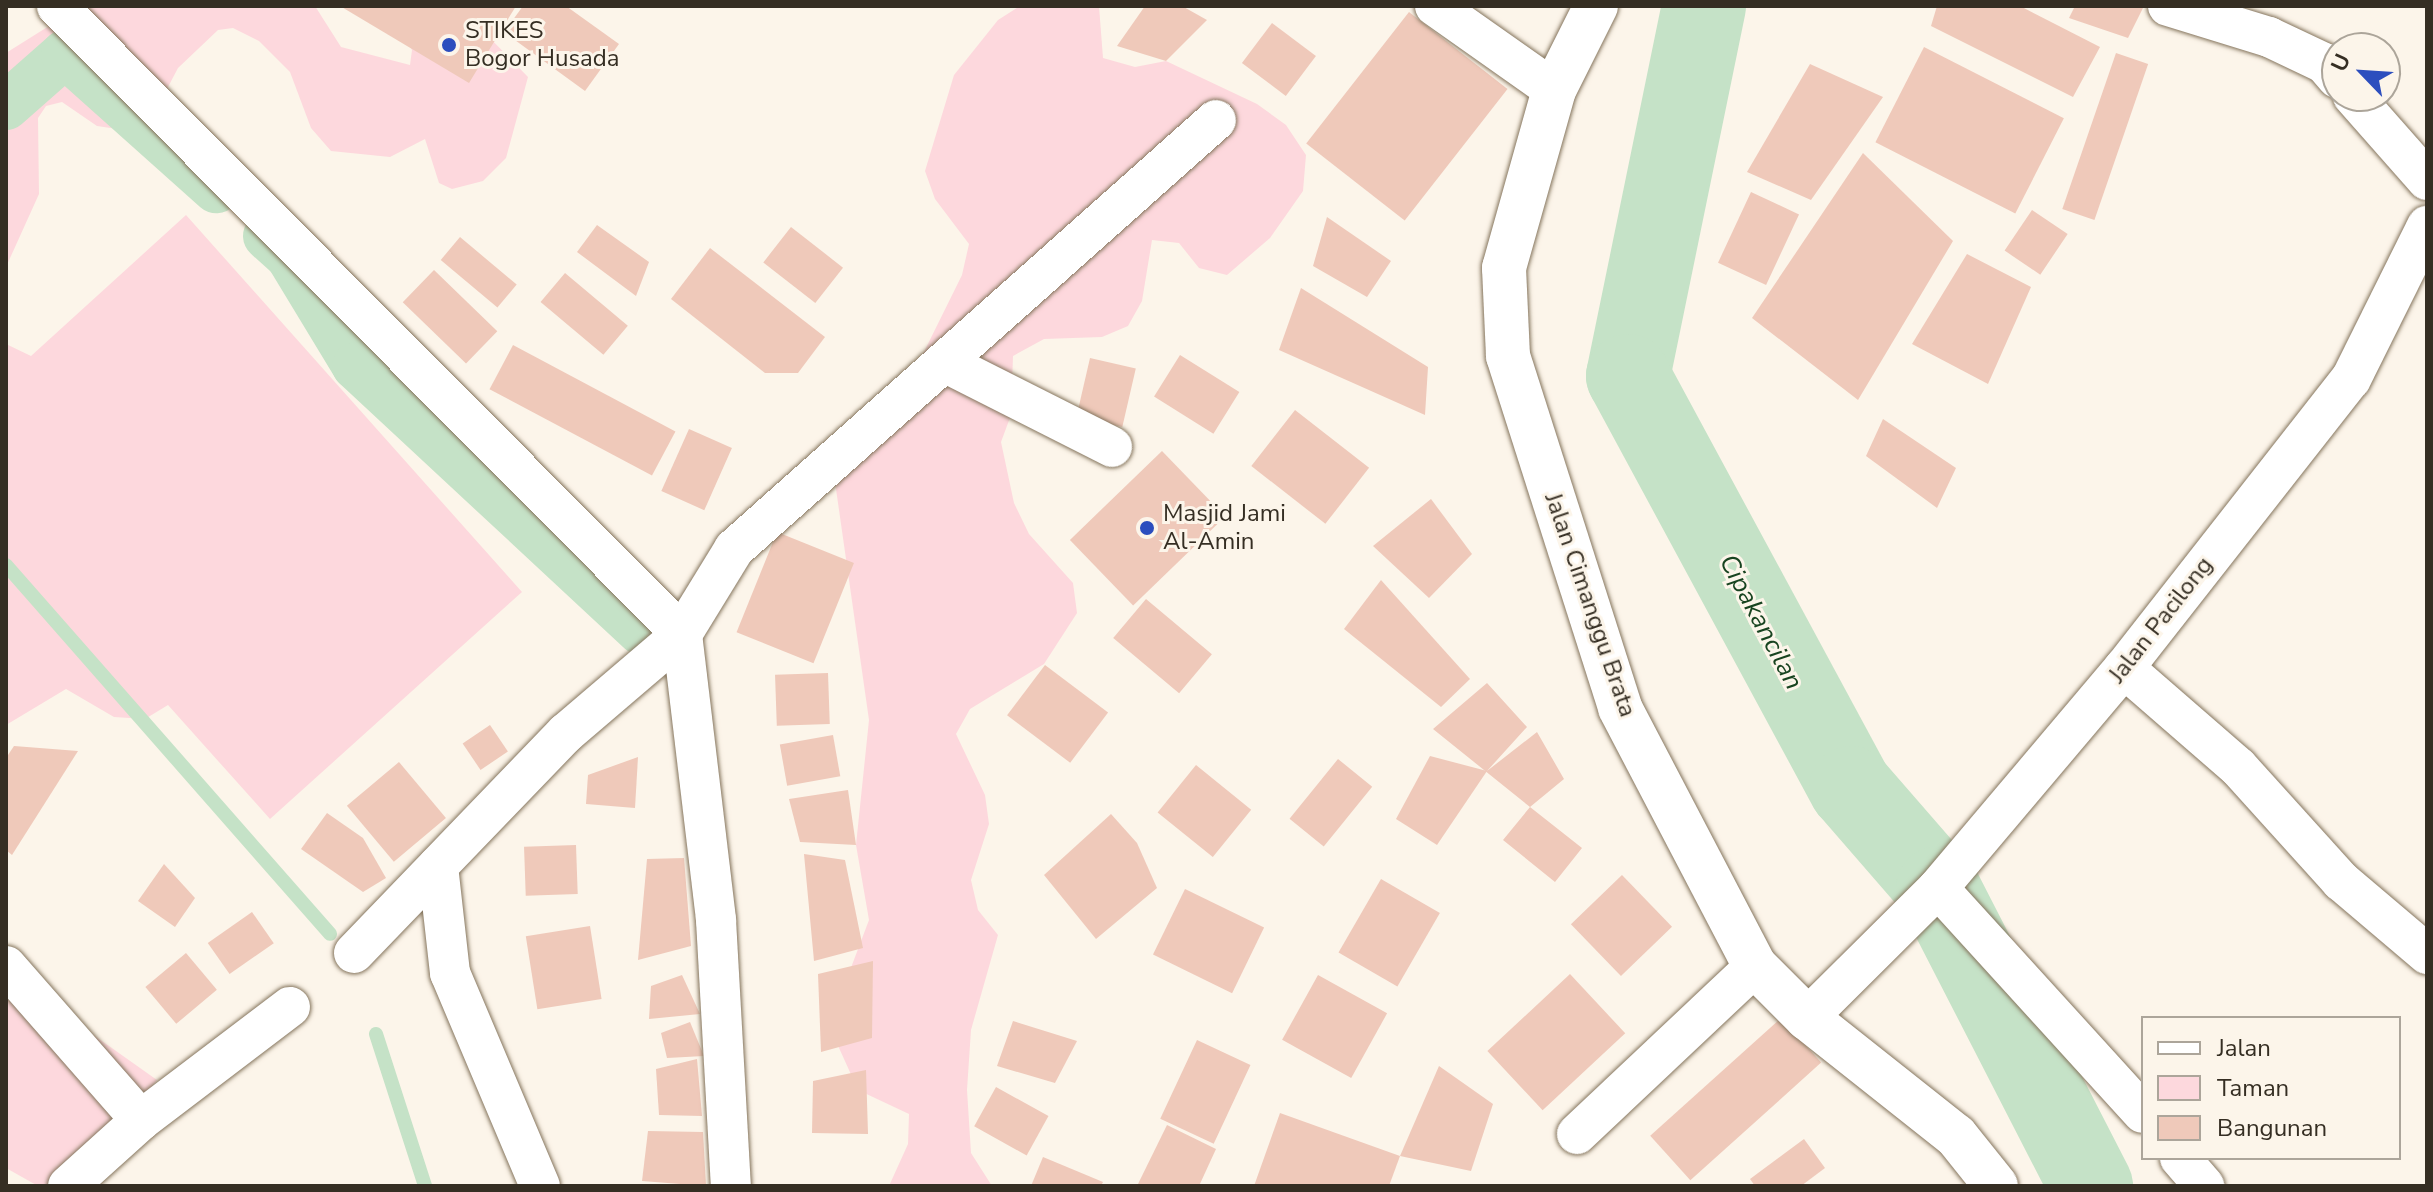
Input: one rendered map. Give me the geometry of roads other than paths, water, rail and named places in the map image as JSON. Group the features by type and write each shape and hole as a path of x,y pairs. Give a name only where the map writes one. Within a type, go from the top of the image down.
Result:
{"street":[{"path":"57,6 682,634 716,920 731,1186"},
{"path":"1435,6 1554,90"},
{"name":"Jalan Cimanggu Brata","path":"1596,6 1554,90 1504,268 1508,356 1620,708 1755,966 1807,1018 1956,1136 1996,1186"},
{"path":"2168,6 2269,37 2321,62"},
{"path":"2367,112 2427,180"},
{"path":"354,953 566,733 682,634 734,549 1216,120"},
{"name":"Jalan Pacilong","path":"1807,1018 1933,892 2124,668 2351,379 2427,226"},
{"path":"946,363 1112,447"},
{"path":"2124,668 2238,767 2341,881 2427,954"},
{"path":"438,866 450,973 540,1186"},
{"path":"1933,892 2141,1111"},
{"path":"6,966 141,1120"},
{"path":"1577,1134 1755,966"},
{"path":"68,1186 141,1120 290,1007"},
{"path":"2182,1160 2204,1186"}],"waterway":[{"name":"Cipakancilan","path":"1704,6 1628,376 1851,788 1938,888 2091,1186"},
{"path":"6,106 65,54 216,189"},
{"path":"267,236 290,257 356,366 641,631"},
{"path":"6,565 330,934"},
{"path":"376,1034 425,1186"}],"place":[{"name":"STIKES Bogor Husada","path":"449,45"},
{"name":"Masjid Jami Al-Amin","path":"1147,528"}]}
